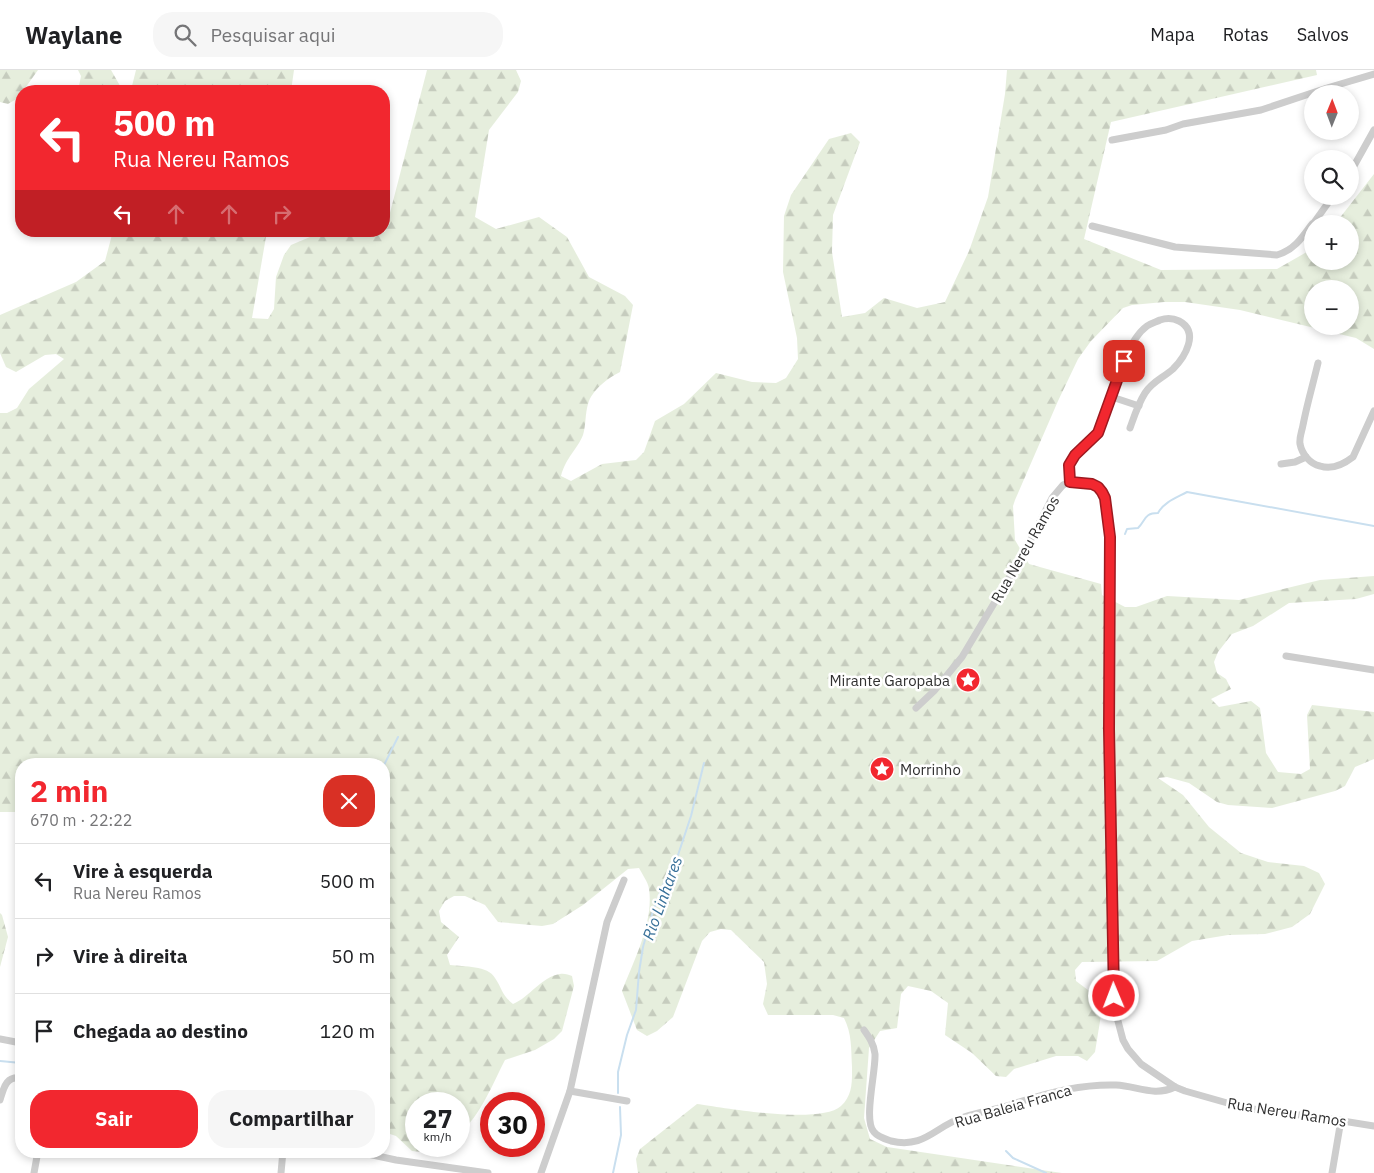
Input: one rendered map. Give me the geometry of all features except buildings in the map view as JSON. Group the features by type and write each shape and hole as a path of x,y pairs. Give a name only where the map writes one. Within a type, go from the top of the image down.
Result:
{"street":[{"path":"1112,140 1166,130 1183,124 1261,110 1374,74"},
{"path":"1359,157 1374,130"},
{"path":"1092,226 1175,247 1277,255 1298,243 1304,235"},
{"path":"1070,482 1069,465 1075,455 1098,433 1128,352 1137,336 1146,326 1165,318 1179,321 1187,327 1190,338 1189,346 1175,368 1151,385 1144,394 1130,428"},
{"path":"1318,363 1301,434 1300,443 1306,457 1317,466 1335,466 1346,462 1353,457 1374,411"},
{"path":"1112,397 1139,406"},
{"path":"1281,464 1295,462 1306,457"},
{"name":"Rua Nereu Ramos","path":"916,708 934,691 962,657 1024,553 1052,498 1063,485 1070,482 1092,484 1098,487 1105,498 1110,537 1109,729 1112,852 1110,880 1115,1014 1123,1040 1135,1058 1175,1087 1245,1108 1342,1120 1374,1126"},
{"path":"1286,656 1374,670"},
{"path":"541,1173 570,1091 607,922 624,880"},
{"name":"Rua Baleia Franca","path":"864,1030 872,1042 874,1054 870,1113 871,1129 874,1134 882,1138 904,1143 913,1143 964,1117 1003,1108 1064,1089 1116,1085 1156,1092 1166,1091 1175,1087"},
{"path":"0,1039 15,1042"},
{"path":"0,1100 8,1081 11,1078 15,1078"},
{"path":"570,1091 627,1101"},
{"path":"1332,1173 1342,1120"},
{"path":"34,1173 37,1158"},
{"path":"281,1173 282,1158"},
{"path":"390,1158 488,1173"}],"green space":[{"path":"0,70 38,70 27,85 15,85 15,100 8,104 0,102"},
{"path":"78,70 111,70 120,85 79,85 81,76"},
{"path":"136,70 294,70 292,85 132,85"},
{"path":"427,70 516,70 521,81 518,92 489,130 475,217 496,229 539,217 567,237 589,277 625,296 633,305 620,372 601,385 590,399 583,435 563,469 561,476 571,481 602,464 636,460 644,452 655,421 684,404 716,373 752,382 776,383 786,378 798,359 797,338 783,272 784,216 791,195 829,139 851,133 860,142 833,215 832,252 842,317 865,313 884,298 917,308 945,302 969,251 988,197 1005,94 1007,70 1316,70 1317,75 1111,122 1084,239 1161,270 1277,269 1304,254 1304,270 1359,270 1359,215 1342,215 1350,205 1359,205 1359,193 1374,174 1374,349 1356,338 1344,335 1359,335 1359,280 1304,280 1304,325 1240,310 1185,302 1132,305 1123,308 1091,341 1078,359 1013,506 1015,540 1029,564 1101,584 1102,595 1125,607 1136,607 1167,596 1239,600 1320,580 1374,576 1374,594 1356,599 1289,603 1253,626 1232,634 1218,652 1214,662 1217,673 1226,679 1231,689 1211,699 1219,707 1251,701 1260,708 1266,753 1278,772 1301,774 1310,769 1307,715 1312,705 1374,712 1374,759 1355,767 1345,786 1335,791 1272,808 1228,805 1217,802 1189,783 1167,777 1158,778 1183,795 1209,827 1241,853 1268,862 1304,866 1319,873 1325,884 1310,914 1292,927 1265,934 1228,935 1192,941 1157,961 1082,962 1075,970 1076,981 1100,999 1102,1009 1095,1052 1087,1061 1078,1056 1056,1056 1014,1069 1006,1077 996,1076 972,1053 945,1035 948,1003 931,991 908,986 901,994 897,1028 880,1031 869,1048 864,1118 870,1139 887,1147 1062,1173 638,1173 636,1159 640,1149 697,1104 794,1115 830,1112 841,1106 848,1097 851,1088 852,1072 850,1036 844,1018 833,1015 768,1015 763,1004 767,984 764,962 731,930 721,929 710,932 702,941 673,1017 657,1031 647,1036 637,1030 622,991 642,941 649,914 649,889 639,868 628,869 583,905 553,924 542,926 498,922 485,905 465,896 454,896 445,901 439,911 441,922 459,937 447,955 450,965 475,967 492,974 504,995 513,1004 553,976 563,974 572,976 574,986 562,1031 554,1039 535,1050 505,1060 489,1092 480,1092 480,1109 470,1123 470,1092 405,1092 405,1144 396,1136 390,1134 390,758 15,758 15,812 0,812 0,413 7,413 17,408 29,389 64,359 56,354 45,355 16,372 6,367 0,353 0,315 76,282 105,261 111,237 266,237 252,318 268,319 274,309 276,277 284,255 291,245 310,237 390,237 390,213"},
{"path":"0,913 8,937 0,967"}],"waterway":[{"path":"1125,534 1127,529 1138,528 1150,514 1158,513 1167,503 1187,492 1374,526"},
{"path":"388,758 398,737"},
{"name":"Rio Linhares","path":"618,1093 618,1072 627,1035 636,1010 643,947 653,911 678,855 691,816 704,763"},
{"path":"0,1061 15,1062"},
{"name":"Rio Linhares","path":"613,1173 621,1135 620,1107"},
{"path":"1006,1151 1013,1158 1046,1173"}],"place":[{"name":"Mirante Garopaba","path":"968,680"},
{"name":"Morrinho","path":"882,769"}],"route":[{"path":"1114,996 1110,880 1112,852 1109,729 1110,537 1105,498 1102,492 1092,484 1070,482 1069,465 1075,455 1098,433 1124,361"}]}
